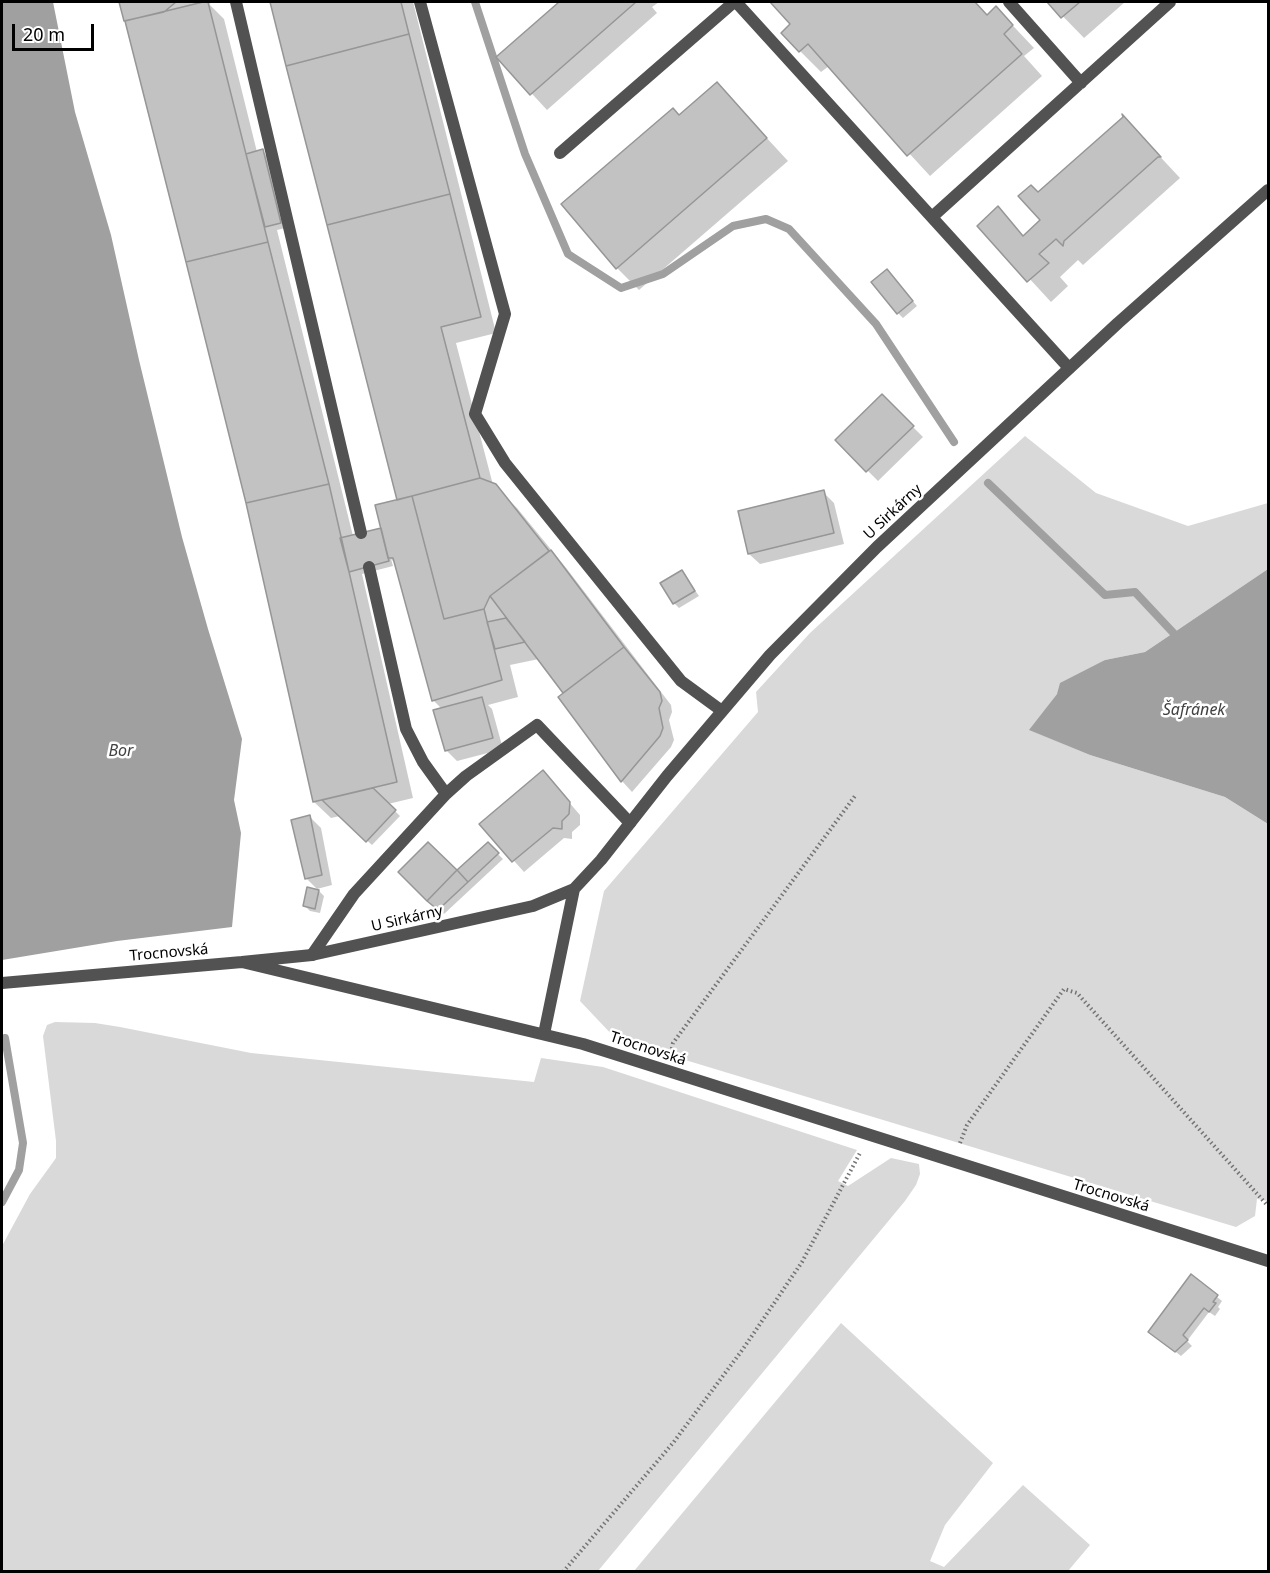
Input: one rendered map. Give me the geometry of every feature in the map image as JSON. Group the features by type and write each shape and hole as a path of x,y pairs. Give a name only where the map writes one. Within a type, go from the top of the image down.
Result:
{"street":[{"path":"236,2 361,533"},
{"path":"420,2 506,314 475,414 505,463 681,681 722,711"},
{"path":"560,153 735,2 1069,368"},
{"path":"1009,2 1081,83"},
{"path":"932,217 1170,2"},
{"name":"U Sirkárny","path":"242,962 312,955 533,906 574,889 601,860 770,655 877,547 1069,368 1269,190"},
{"path":"369,567 406,729 418,754 446,794"},
{"path":"312,955 354,894 446,794 466,776 537,725 630,823"},
{"path":"544,1034 574,889"},
{"name":"Trocnovská","path":"2,983 242,962 583,1044 1269,1261"}],"path":[{"path":"667,1071 673,1043 855,796"},
{"path":"952,1161 967,1125 1064,989 1077,993 1269,1206"},
{"path":"563,1572 673,1443 743,1349 802,1262 870,1136"}],"shaded area":[{"path":"1025,436 1096,493 1188,526 1268,503 1268,569 1145,652 1105,660 1057,694 1030,730 1090,755 1225,797 1268,824 1268,1201 1257,1199 1255,1216 1236,1227 616,1039 580,1001 604,891 758,712 756,692 810,633"},
{"path":"55,1022 95,1023 251,1053 534,1082 541,1058 603,1067 857,1150 838,1181 848,1186 891,1158 919,1164 920,1174 916,1185 905,1201 598,1571 2,1571 2,1246 30,1194 56,1158 56,1141 43,1036 47,1025"},
{"path":"841,1323 993,1463 945,1525 930,1561 944,1567 1023,1485 1090,1545 1068,1571 634,1571"}],"water":[{"name":"Bor","path":"2,2 53,2 75,112 111,235 182,537 242,739 234,800 241,833 232,927 117,941 2,960"},
{"name":"Šafránek","path":"1268,569 1268,824 1225,797 1090,755 1029,730 1057,694 1060,683 1105,660 1145,652"}],"building":[{"path":"119,2 176,2 164,12 124,21"},
{"path":"208,2 268,242 186,262 125,21"},
{"path":"270,2 401,2 409,34 286,66"},
{"path":"559,2 636,2 530,95 496,57"},
{"path":"770,2 975,2 987,15 996,6 1013,25 1004,34 1022,54 907,156 808,44 799,52 781,33 790,24"},
{"path":"1047,2 1080,2 1061,18"},
{"path":"409,34 450,194 327,225 286,66"},
{"path":"717,82 767,138 616,269 561,204 673,108 679,115"},
{"path":"1122,114 1161,157 1158,157 1064,241 1063,246 1056,239 1039,254 1049,263 1027,282 977,226 998,206 1023,236 1040,220 1018,196 1031,185 1038,192 1123,117"},
{"path":"263,149 281,223 265,227 246,154"},
{"path":"450,194 481,317 441,327 480,478 397,500 327,225"},
{"path":"268,242 329,484 246,503 186,262"},
{"path":"887,269 913,301 897,314 871,282"},
{"path":"882,394 914,426 866,472 835,440"},
{"path":"480,478 496,484 549,551 490,596 484,609 444,619 412,496"},
{"path":"329,484 397,782 313,802 246,503"},
{"path":"824,490 834,533 748,554 738,511"},
{"path":"412,496 444,619 484,609 502,680 432,701 393,558 388,558 375,505"},
{"path":"381,528 389,561 349,572 340,538"},
{"path":"551,550 624,647 563,693 490,596"},
{"path":"682,570 695,591 673,604 660,583"},
{"path":"506,618 525,642 495,649 487,622"},
{"path":"624,647 660,692 662,701 659,708 663,728 660,736 621,782 558,697"},
{"path":"482,697 493,738 445,751 433,710"},
{"path":"543,770 570,802 569,814 562,821 562,829 553,828 512,862 479,824"},
{"path":"373,788 396,810 366,842 322,800"},
{"path":"310,815 322,875 305,879 291,820"},
{"path":"428,842 457,870 427,901 398,872"},
{"path":"488,842 499,853 468,882 457,870"},
{"path":"457,870 468,882 438,910 427,901"},
{"path":"307,887 319,890 315,909 303,906"},
{"path":"1191,1274 1218,1295 1213,1302 1216,1303 1209,1312 1204,1308 1183,1335 1188,1340 1175,1352 1148,1332"}],"waterway":[{"path":"475,2 525,154 568,254 621,288 663,274 733,226 766,219 789,229 876,324 954,442"},
{"path":"988,483 1105,595 1135,592 1180,640"},
{"path":"2,1202 19,1170 23,1143 5,1038"}]}
